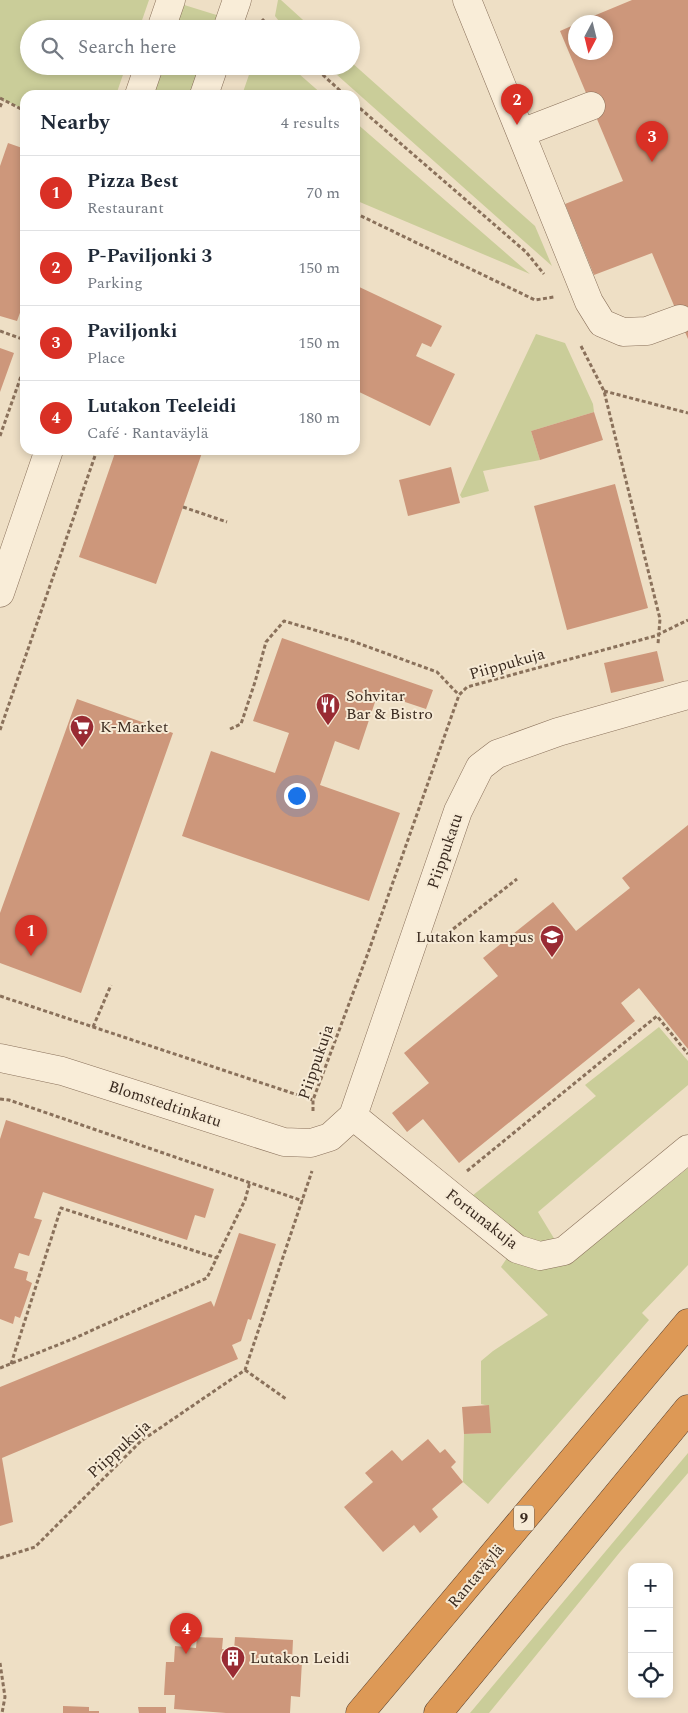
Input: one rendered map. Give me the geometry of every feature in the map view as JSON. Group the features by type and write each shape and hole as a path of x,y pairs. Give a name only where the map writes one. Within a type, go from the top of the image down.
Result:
{"highway":[{"name":"Rantaväylä","path":"360,1713 688,1324"},
{"path":"438,1713 688,1409"}],"street":[{"path":"165,20 171,0"},
{"path":"230,20 237,0"},
{"path":"467,0 589,302 602,323 623,332 631,332 647,331 680,319"},
{"path":"141,90 146,75"},
{"path":"206,90 211,75"},
{"path":"521,133 592,106"},
{"path":"2,580 47,455"},
{"name":"Piippukatu","path":"320,1140 353,1116 458,811 480,767 497,754 550,735 688,695"},
{"name":"Blomstedtinkatu","path":"0,1058 62,1071 284,1142 320,1140"},
{"name":"Fortunakuja","path":"353,1116 517,1249 540,1256 564,1251 688,1149"}],"path":[{"path":"323,75 339,90"},
{"path":"0,107 2,99 20,108"},
{"path":"360,108 526,252 545,276"},
{"path":"360,215 535,300 556,296 552,290"},
{"path":"0,331 20,338"},
{"path":"578,339 604,391 660,619 657,635 658,644"},
{"path":"0,436 20,378"},
{"path":"604,391 688,413"},
{"path":"0,730 95,455"},
{"path":"183,506 227,522"},
{"name":"Piippukuja","path":"0,1558 34,1547 141,1441 244,1370 313,1168 320,1140 313,1100 368,953 459,695 467,687 657,635 688,620"},
{"path":"230,730 241,724 266,642 284,621 352,641 437,672 459,695"},
{"path":"444,936 517,879"},
{"path":"93,1027 111,985"},
{"path":"0,996 313,1100"},
{"path":"466,1172 657,1016 688,1054"},
{"path":"0,1099 9,1100 303,1201"},
{"path":"0,1368 75,1338 207,1278 245,1200 250,1182"},
{"path":"11,1364 61,1208 217,1258"},
{"path":"244,1370 286,1398"},
{"path":"0,1663 5,1697 2,1713"}],"green space":[{"path":"0,0 149,0 142,20 20,20 20,75 123,75 118,90 20,90 20,108 0,98"},
{"path":"278,0 281,0 303,20 278,20 275,16"},
{"path":"181,4 223,17 222,20 176,20"},
{"path":"360,70 535,226 552,266 360,95 360,90 354,90 337,75 360,75"},
{"path":"157,75 203,75 197,90 152,90"},
{"path":"249,75 300,75 317,90 244,90"},
{"path":"360,126 530,274 360,202"},
{"path":"536,334 565,343 593,404 594,412 531,431 540,460 483,471 489,491 462,498 460,495"},
{"path":"659,1027 688,1061 688,1085 538,1212 555,1240 535,1244 520,1237 472,1196 596,1096 585,1085"},
{"path":"688,1168 688,1265 642,1313 649,1320 488,1504 463,1482 464,1434 490,1433 489,1406 481,1404 481,1361 548,1315 501,1267 507,1258 543,1269 570,1263"},
{"path":"688,1453 688,1473 620,1552 489,1713 470,1713"}],"building":[{"path":"632,0 688,0 688,339 652,253 594,275 565,204 623,181 572,60 613,60 613,15 596,15"},
{"path":"568,28 568,50 560,31"},
{"path":"8,143 20,147 20,313 17,321 0,316 0,166"},
{"path":"360,287 442,326 431,347 422,343 416,356 455,374 430,426 360,392"},
{"path":"0,348 14,353 0,392"},
{"path":"594,412 603,440 540,460 531,431"},
{"path":"114,455 201,455 156,584 79,557"},
{"path":"451,467 460,503 408,516 399,480"},
{"path":"615,484 648,608 567,630 534,506"},
{"path":"282,638 433,690 426,709 378,693 359,750 335,741 320,785 400,813 369,901 182,836 211,751 275,773 289,733 253,721"},
{"path":"657,651 664,681 611,693 604,663"},
{"path":"77,699 173,733 81,993 0,963 0,913"},
{"path":"688,825 688,1049 639,988 621,1003 635,1021 459,1163 423,1119 407,1132 392,1113 429,1083 404,1053 498,976 483,958 553,902 576,931 630,888 622,878"},
{"path":"6,1120 214,1189 205,1218 195,1215 187,1240 43,1192 34,1218 42,1220 29,1256 19,1253 14,1268 28,1272 26,1280 32,1283 20,1318 15,1316 13,1324 0,1319 0,1139"},
{"path":"239,1233 276,1244 251,1320 248,1319 241,1341 232,1345 238,1359 2,1458 13,1522 0,1526 0,1387 211,1301 214,1307"},
{"path":"489,1405 491,1433 464,1434 462,1407"},
{"path":"428,1439 440,1453 445,1449 456,1462 451,1467 463,1482 432,1509 438,1517 420,1533 414,1525 383,1552 344,1507 373,1482 365,1473 392,1450 402,1461"},
{"name":"Lutakon Leidi","path":"197,1637 223,1638 222,1649 234,1650 235,1637 293,1640 292,1661 302,1661 300,1697 291,1696 290,1713 226,1713 174,1709 175,1695 164,1695 166,1662 174,1662 175,1646 196,1648"},
{"path":"63,1706 89,1707 89,1711 99,1711 99,1713 63,1713"},
{"path":"138,1707 166,1707 166,1713 139,1713"}],"place":[{"name":"P-Paviljonki 3","path":"517,125"},
{"name":"Paviljonki","path":"652,162"},
{"name":"Sohvitar Bar & Bistro","path":"328,726"},
{"name":"K-Market","path":"82,748"},
{"name":"Pizza Best","path":"31,956"},
{"name":"Lutakon kampus","path":"552,958"},
{"name":"Lutakon Teeleidi","path":"186,1654"},
{"name":"Lutakon Leidi","path":"233,1679"}]}
